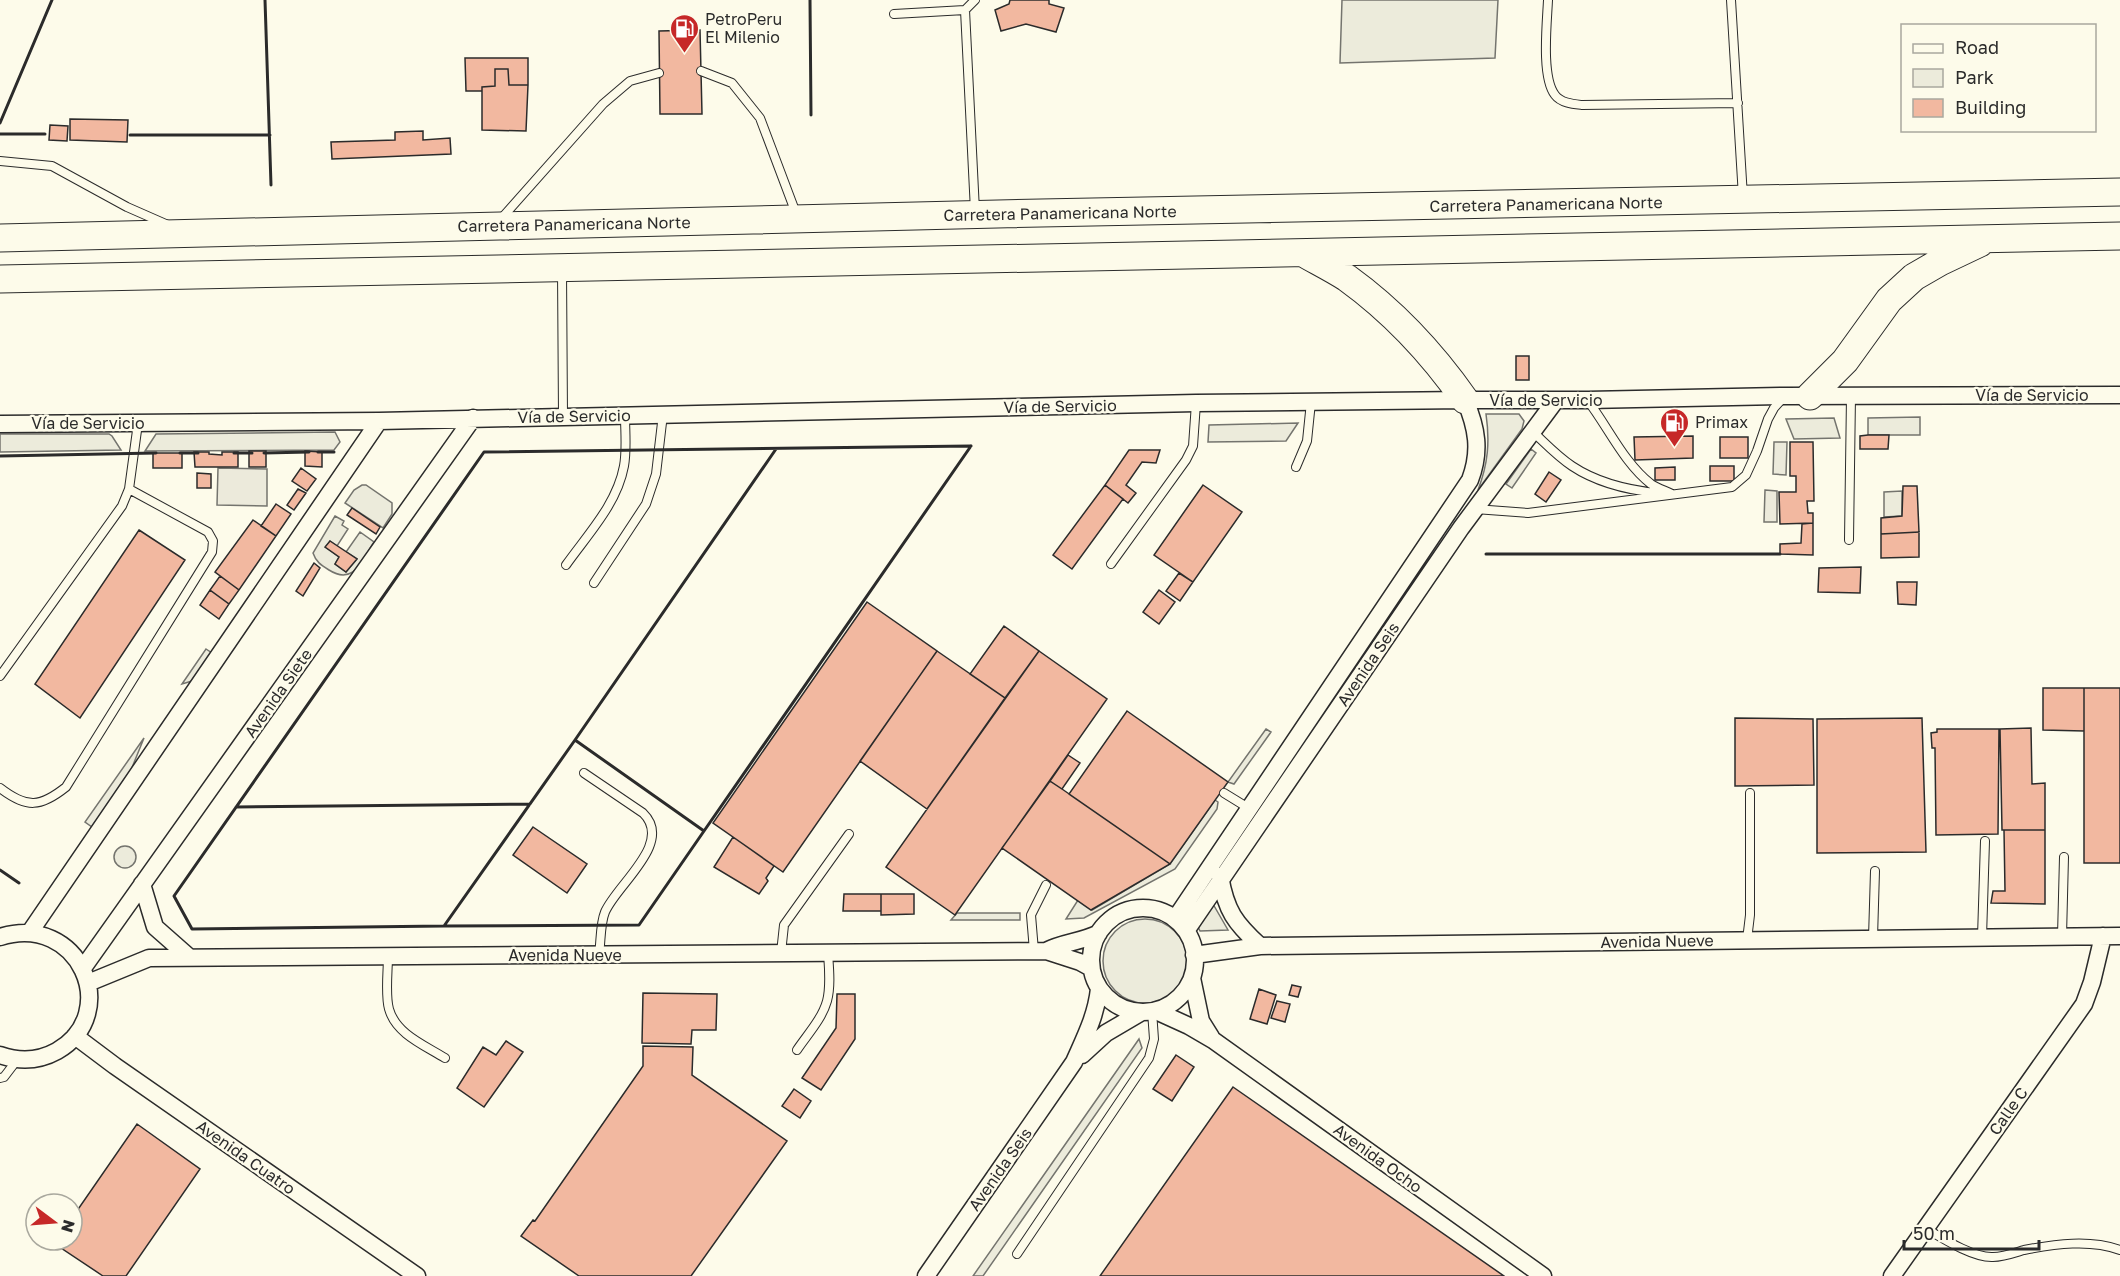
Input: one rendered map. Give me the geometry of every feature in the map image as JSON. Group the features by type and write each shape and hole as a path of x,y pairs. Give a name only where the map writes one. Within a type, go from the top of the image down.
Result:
{"highway":[{"name":"Carretera Panamericana Norte","path":"0,238 1041,213 2120,192"},
{"path":"1041,213 1044,258"},
{"path":"0,279 2120,236"},
{"path":"1797,396 1845,361 1889,300 1914,277 1990,238"},
{"path":"1302,252 1346,278 1400,321 1441,365 1465,399"}],"street":[{"name":"Vía de Servicio","path":"0,424 379,421 1465,399 2120,395"},
{"name":"Avenida Seis","path":"1181,925 1221,880 1257,813 1470,480 1477,458 1477,435 1465,399"},
{"name":"Avenida Seis","path":"1181,925 1218,858 1257,813 1474,509 1556,400"},
{"name":"Avenida Siete","path":"85,975 142,884 473,418"},
{"path":"30,932 379,421"},
{"path":"1218,858 1224,897 1238,926 1260,946"},
{"path":"142,884 155,927 189,957"},
{"path":"1145,908 1161,911 1181,925 1193,946 1195,962 1192,978 1184,993 1172,1004 1150,1012 1124,1010 1110,1001 1099,989 1092,974 1090,958 1101,927 1114,916 1129,909 1145,908"},
{"path":"0,937 13,933 30,932 46,935 61,943 73,954 85,975 89,997 83,1024 75,1036 63,1047 49,1056 33,1060 17,1060 0,1055"},
{"name":"Avenida Nueve","path":"85,975 149,958 1040,951 1060,944 1083,940 1099,933"},
{"name":"Avenida Nueve","path":"1194,955 1260,946 2111,936"},
{"name":"Calle C","path":"1892,1276 2084,1004 2111,936"},
{"name":"Avenida Nueve","path":"1040,951 1091,968"},
{"name":"Avenida Ocho","path":"1192,978 1201,1021 1213,1040"},
{"name":"Avenida Seis","path":"926,1276 1074,1062 1089,1033 1097,1007 1099,989"},
{"name":"Avenida Seis","path":"1074,1062 1106,1033 1150,1012"},
{"name":"Avenida Ocho","path":"1150,1012 1189,1026 1213,1040 1543,1276"},
{"name":"Avenida Cuatro","path":"75,1036 417,1276"}],"lane":[{"path":"894,14 965,10 975,0"},
{"path":"1548,0 1546,59 1550,83 1556,96 1567,103 1582,105 1738,103"},
{"path":"1731,0 1743,200"},
{"path":"965,10 975,215"},
{"path":"701,71 732,83 760,118 798,219"},
{"path":"495,226 603,104 630,81 659,73"},
{"path":"0,161 52,166 127,207 185,233"},
{"path":"562,268 563,416"},
{"path":"1474,509 1528,513 1732,488 1746,475 1774,408 1797,396"},
{"path":"1849,540 1851,396"},
{"path":"1588,400 1623,453 1638,470 1651,484 1673,494"},
{"path":"1296,467 1307,441 1311,402"},
{"path":"1111,564 1193,446 1196,403"},
{"path":"594,583 646,504 656,474 663,414"},
{"path":"566,566 614,498 624,468 625,415"},
{"path":"0,676 122,506 129,489 138,423"},
{"path":"1532,431 1572,466 1595,478 1622,487 1673,494"},
{"path":"0,788 30,803 48,801 66,787 212,552 213,541 207,532 129,489"},
{"path":"584,773 643,813 650,820 653,831 649,850 603,915 599,954"},
{"path":"1224,793 1257,813"},
{"path":"1747,940 1750,915 1750,793"},
{"path":"781,953 784,925 849,834"},
{"path":"1982,936 1985,841"},
{"path":"2062,936 2064,857"},
{"path":"1873,938 1875,871"},
{"path":"1040,951 1031,915 1046,885"},
{"path":"797,1050 826,1003 829,990 828,953"},
{"path":"388,956 389,1007 396,1025 445,1058"},
{"path":"1017,1254 1149,1058 1154,1039 1150,1012"},
{"path":"1,1080 17,1060"},
{"path":"1925,1228 1960,1248 1991,1258 2039,1247 2078,1243 2110,1246 2120,1250"}],"green space":[{"path":"1342,0 1498,0 1495,58 1340,63"},
{"path":"1486,414 1519,414 1524,421 1522,429 1478,490 1487,453"},
{"path":"1920,417 1920,435 1868,435 1868,418"},
{"path":"1834,418 1840,438 1794,439 1786,419"},
{"path":"1298,423 1286,441 1208,442 1209,425"},
{"path":"335,432 340,442 334,450 145,451 156,434"},
{"path":"0,434 109,434 121,450 0,452"},
{"path":"1531,449 1536,453 1512,488 1506,484"},
{"path":"366,485 392,503 392,514 383,528 345,503 354,490"},
{"path":"1902,491 1902,516 1884,517 1884,492"},
{"path":"335,516 344,521 342,525 348,529 337,546 330,541 326,547 339,557 335,564 346,572 357,559 346,552 360,532 374,542 356,569 345,575 329,570 317,561 313,553"},
{"path":"206,649 212,653 192,681 182,684"},
{"path":"1266,729 1271,732 1234,784 1228,782"},
{"path":"144,738 131,770 92,827 85,822"},
{"path":"1215,800 1218,802 1217,809 1175,869 1084,918 1066,919 1078,900 1092,910 1170,864"},
{"path":"125,846 133,849 136,857 133,865 125,868 117,865 114,857 117,849"},
{"path":"1213,904 1228,930 1200,931 1198,927"},
{"path":"957,913 1020,913 1020,920 951,920"},
{"path":"1145,919 1161,922 1175,931 1184,945 1187,961 1184,977 1175,991 1161,1000 1145,1003 1129,1000 1115,991 1106,977 1103,961 1106,945 1115,931 1129,922"},
{"path":"1139,1039 1142,1048 983,1276 973,1276"}],"shaded area":[{"path":"1774,442 1787,442 1786,475 1773,474"},
{"path":"218,468 267,469 267,506 217,505"},
{"path":"1765,490 1777,491 1777,522 1764,522"}],"building":[{"path":"1010,0 1049,0 1049,4 1064,8 1056,32 1026,24 1001,31 995,10 1009,4"},
{"path":"700,30 702,114 660,114 659,31"},
{"path":"465,58 528,58 528,85 509,85 508,69 495,69 495,86 482,87 482,91 466,91"},
{"path":"495,69 508,69 509,85 528,85 526,131 482,130 482,87 495,86"},
{"path":"70,119 128,120 127,142 70,140"},
{"path":"50,125 68,126 67,141 49,140"},
{"path":"423,131 423,140 450,138 451,154 332,159 331,142 395,140 395,132"},
{"path":"1516,356 1529,356 1529,380 1516,380"},
{"path":"1889,435 1888,449 1860,449 1860,436"},
{"path":"1693,436 1693,458 1635,460 1634,437"},
{"path":"1720,437 1748,437 1748,458 1720,458"},
{"path":"1790,442 1813,442 1814,501 1807,501 1808,513 1813,513 1813,523 1780,524 1779,492 1796,492 1796,476 1790,476"},
{"path":"1129,450 1160,450 1156,463 1142,462 1126,485 1136,493 1128,503 1105,485"},
{"path":"249,451 266,451 266,467 249,467"},
{"path":"305,451 322,452 322,467 305,466"},
{"path":"194,452 222,455 222,452 238,452 238,467 195,467"},
{"path":"153,453 182,453 182,468 153,468"},
{"path":"1710,466 1734,466 1734,481 1710,481"},
{"path":"1675,467 1675,480 1655,480 1655,468"},
{"path":"301,468 316,479 307,491 292,481"},
{"path":"1549,472 1561,480 1546,502 1535,494"},
{"path":"197,473 211,474 211,488 197,488"},
{"path":"1105,485 1123,499 1072,569 1053,555"},
{"path":"1203,485 1242,512 1193,582 1154,555"},
{"path":"1903,486 1917,486 1919,532 1881,534 1881,518 1902,516"},
{"path":"298,489 306,493 294,510 287,505"},
{"path":"276,504 291,514 276,536 261,526"},
{"path":"352,508 380,527 376,534 347,515"},
{"path":"253,520 276,536 239,590 215,572"},
{"path":"1813,523 1813,555 1780,554 1780,544 1801,543 1802,524"},
{"path":"139,530 185,560 80,718 35,684"},
{"path":"1919,532 1919,557 1881,558 1881,534"},
{"path":"330,541 357,559 346,572 335,564 339,557 325,547"},
{"path":"314,563 320,568 303,596 296,591"},
{"path":"1861,567 1860,593 1818,592 1819,568"},
{"path":"1179,573 1193,582 1180,601 1166,591"},
{"path":"220,576 239,590 229,604 210,590"},
{"path":"1897,582 1917,582 1916,605 1898,604"},
{"path":"210,590 229,604 219,619 200,605"},
{"path":"1159,590 1175,602 1159,624 1143,612"},
{"path":"867,602 937,651 783,872 713,823"},
{"path":"1004,626 1039,651 1005,698 970,674"},
{"path":"937,651 1005,698 927,809 860,761"},
{"path":"1039,651 1107,699 955,915 886,867"},
{"path":"2043,688 2084,688 2084,731 2043,730"},
{"path":"2084,688 2120,688 2120,863 2084,863"},
{"path":"1127,711 1228,782 1170,864 1069,794"},
{"path":"1735,718 1813,719 1814,785 1735,786"},
{"path":"1922,718 1926,852 1817,853 1817,719"},
{"path":"2031,728 2032,784 2045,783 2045,830 2002,830 2000,729"},
{"path":"1937,729 1999,729 1998,834 1936,835 1935,748 1932,748 1931,733 1937,732"},
{"path":"1068,755 1080,763 1062,789 1050,781"},
{"path":"1050,781 1170,864 1091,910 1002,848"},
{"path":"533,827 587,864 567,893 513,855"},
{"path":"2004,830 2045,830 2045,904 1991,903 1993,891 2005,891"},
{"path":"733,837 774,866 759,894 714,867"},
{"path":"844,894 881,894 881,911 843,911"},
{"path":"881,894 914,894 914,914 881,915"},
{"path":"1292,985 1301,987 1298,997 1289,995"},
{"path":"1259,989 1276,995 1267,1024 1250,1019"},
{"path":"643,993 717,994 716,1030 692,1030 691,1044 642,1043"},
{"path":"837,994 855,994 855,1039 821,1090 802,1078 836,1028"},
{"path":"1277,1001 1290,1004 1285,1022 1271,1018"},
{"path":"506,1041 523,1052 484,1107 457,1088 483,1047 496,1055"},
{"path":"643,1046 693,1047 692,1075 787,1141 691,1276 579,1276 521,1236 533,1220 535,1221 643,1066"},
{"path":"1176,1055 1194,1067 1172,1101 1153,1089"},
{"path":"1233,1087 1504,1276 1100,1276"},
{"path":"794,1089 811,1101 800,1118 782,1106"},
{"path":"137,1124 200,1169 126,1276 103,1276 67,1252 84,1252 84,1201"}],"wall":[{"path":"0,123 52,0"},
{"path":"265,0 271,185"},
{"path":"810,0 811,115"},
{"path":"0,134 45,134"},
{"path":"130,135 270,135"},
{"path":"704,831 971,446"},
{"path":"444,926 192,929 174,896 484,452 971,446"},
{"path":"575,740 776,449"},
{"path":"264,453 309,452"},
{"path":"318,452 334,452"},
{"path":"0,456 156,453"},
{"path":"180,453 198,453"},
{"path":"234,453 252,453"},
{"path":"1486,554 1780,554"},
{"path":"575,740 704,831 639,925 444,926 575,740"},
{"path":"236,807 530,804"},
{"path":"0,870 19,883"}],"place":[{"name":"PetroPeru El Milenio","path":"684,54"},
{"name":"Primax","path":"1674,448"}]}
